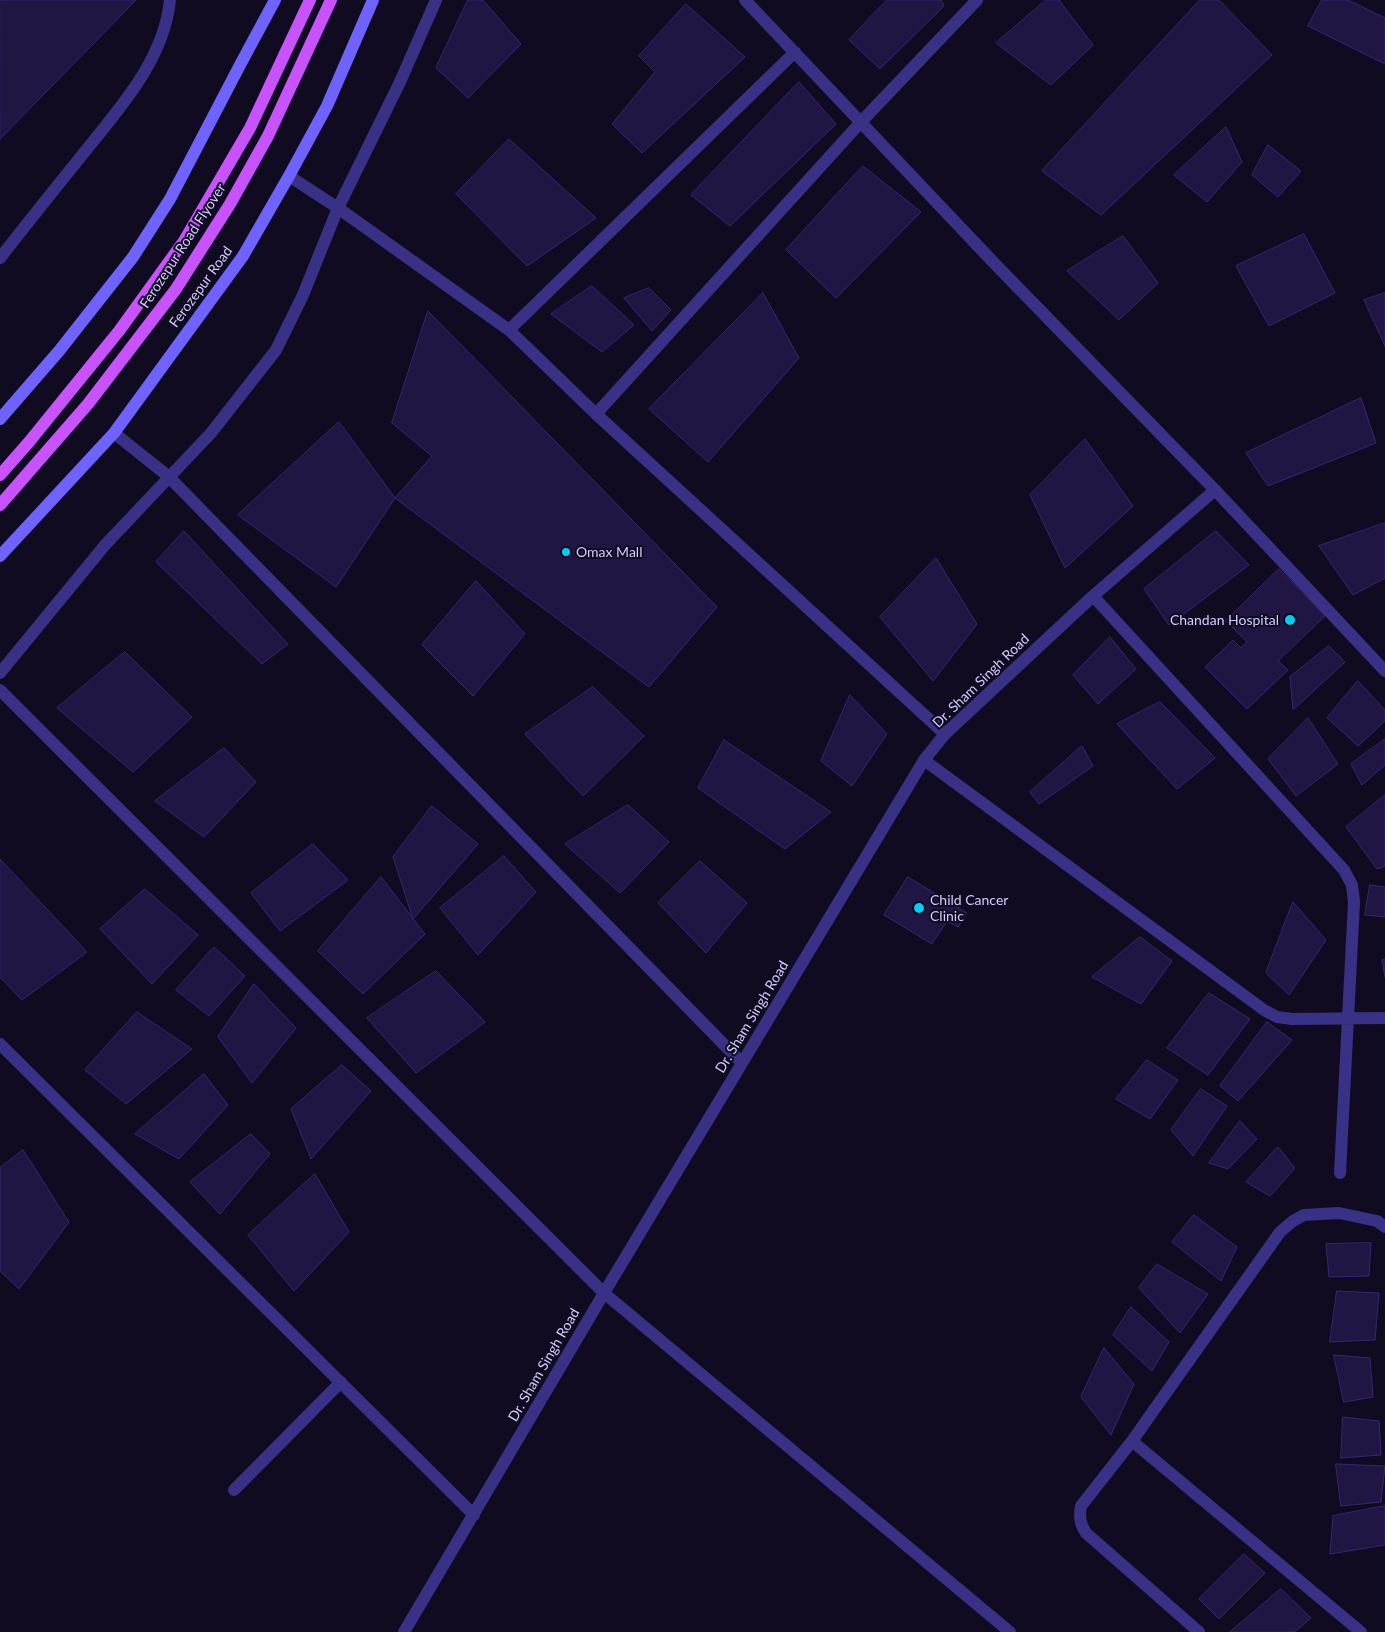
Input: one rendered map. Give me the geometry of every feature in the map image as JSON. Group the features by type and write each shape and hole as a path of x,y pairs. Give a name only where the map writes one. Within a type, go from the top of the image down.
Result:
{"main road":[{"path":"0,419 59,351 133,257 170,199 275,0"},
{"name":"Ferozepur Road Flyover","path":"0,475 119,331 184,241 250,128 310,0"},
{"name":"Ferozepur Road Flyover","path":"0,505 88,404 176,289 230,204 268,136 332,0"},
{"name":"Ferozepur Road","path":"0,556 114,433 242,256 290,176 326,106 373,0"}],"street":[{"path":"0,258 127,98 162,38 167,22 170,0"},
{"path":"0,673 105,545 168,476 211,433 276,350 303,295 338,208 400,82 436,0"},
{"path":"745,0 860,123 1214,490 1385,671"},
{"path":"596,414 860,123 977,0"},
{"path":"509,330 795,52"},
{"path":"290,176 509,330 596,414 945,734"},
{"path":"114,433 168,476 742,1063"},
{"name":"Dr. Sham Singh Road","path":"404,1632 604,1293 924,760 945,734 1092,596 1214,490"},
{"path":"1092,596 1344,870 1352,885 1354,902 1340,1173"},
{"path":"0,690 604,1293 1010,1632"},
{"path":"924,760 1264,1010 1277,1017 1292,1020 1385,1018"},
{"path":"0,1044 474,1515"},
{"path":"1199,1632 1086,1533 1081,1526 1079,1517 1081,1506 1132,1441 1280,1232 1293,1220 1304,1215 1339,1213 1377,1221 1385,1227"},
{"path":"234,1490 340,1382"},
{"path":"1132,1441 1361,1632"}],"building":[{"path":"0,0 136,0 0,139"},
{"path":"468,0 483,0 521,44 468,98 436,68"},
{"path":"887,0 941,0 944,6 880,69 849,40"},
{"path":"1046,0 1059,0 1093,45 1051,85 996,43"},
{"path":"1200,0 1219,0 1272,55 1101,215 1042,171"},
{"path":"1322,0 1348,0 1385,18 1385,64 1308,26"},
{"path":"686,4 745,57 642,153 612,124 655,72 639,56"},
{"path":"799,82 836,124 730,226 691,195"},
{"path":"1226,127 1242,162 1207,202 1174,175"},
{"path":"509,139 596,218 527,266 456,194"},
{"path":"1268,145 1301,171 1278,197 1252,175"},
{"path":"863,166 921,212 836,298 786,250"},
{"path":"1304,234 1335,293 1269,326 1236,266"},
{"path":"1123,236 1158,283 1119,320 1067,271"},
{"path":"592,286 634,325 602,352 551,314"},
{"path":"649,288 671,310 652,331 624,298"},
{"path":"763,293 799,358 708,462 649,409"},
{"path":"1385,293 1385,346 1364,300"},
{"name":"Omax Mall","path":"428,311 717,607 649,687 395,498 432,456 392,423"},
{"path":"1361,398 1376,443 1268,486 1246,453"},
{"path":"339,422 395,498 336,587 238,515"},
{"path":"1085,439 1133,506 1065,568 1030,495"},
{"path":"1385,523 1385,578 1353,595 1319,546"},
{"path":"184,531 288,644 262,664 156,562"},
{"path":"1216,531 1249,565 1169,625 1144,589"},
{"path":"936,558 977,624 933,681 880,617"},
{"path":"1279,569 1325,616 1278,661 1288,670 1247,709 1205,667 1233,640 1241,648 1247,642 1226,621"},
{"path":"476,581 525,634 473,696 422,645"},
{"path":"1110,637 1136,669 1098,704 1073,675"},
{"path":"1329,646 1345,662 1293,710 1290,677"},
{"path":"125,652 192,717 133,772 57,708"},
{"path":"1358,681 1385,710 1385,721 1358,746 1327,718"},
{"path":"593,687 644,736 583,796 525,734"},
{"path":"850,695 887,734 852,786 821,761"},
{"path":"1160,702 1215,758 1177,789 1117,724"},
{"path":"1308,718 1338,764 1296,796 1268,759"},
{"path":"1385,739 1385,765 1362,785 1351,764"},
{"path":"724,740 831,812 785,849 698,788"},
{"path":"1082,746 1093,766 1039,804 1030,792"},
{"path":"224,748 256,782 204,837 155,801"},
{"path":"1385,795 1385,866 1377,869 1346,827"},
{"path":"628,805 669,842 620,893 565,844"},
{"path":"432,806 478,844 413,919 393,857"},
{"path":"313,844 348,880 280,931 251,893"},
{"path":"504,856 536,892 478,955 440,908"},
{"path":"0,859 87,952 22,1000 0,977"},
{"path":"700,861 747,903 706,953 658,903"},
{"path":"381,877 425,934 363,994 318,951"},
{"path":"908,877 967,913 958,927 947,921 932,944 884,915"},
{"path":"1370,885 1385,887 1385,917 1365,915"},
{"path":"145,889 198,935 152,984 100,929"},
{"path":"1293,902 1326,940 1289,995 1266,973"},
{"path":"1140,937 1172,961 1141,1004 1092,977"},
{"path":"214,947 245,976 209,1016 176,990"},
{"path":"1385,959 1385,977 1382,960"},
{"path":"436,971 485,1022 416,1073 367,1018"},
{"path":"254,984 296,1028 252,1083 218,1037"},
{"path":"1209,993 1250,1019 1208,1075 1167,1048"},
{"path":"137,1012 192,1049 126,1104 85,1070"},
{"path":"1267,1022 1292,1040 1238,1101 1220,1086"},
{"path":"1147,1060 1178,1080 1150,1119 1116,1099"},
{"path":"342,1065 371,1091 311,1159 291,1109"},
{"path":"204,1074 228,1105 179,1159 135,1134"},
{"path":"1201,1089 1227,1106 1193,1156 1171,1130"},
{"path":"1240,1121 1257,1139 1228,1169 1209,1163"},
{"path":"251,1134 270,1154 220,1214 190,1182"},
{"path":"1278,1147 1295,1168 1270,1196 1246,1182"},
{"path":"23,1150 69,1222 19,1289 0,1271 0,1168"},
{"path":"315,1174 349,1232 294,1291 248,1235"},
{"path":"1194,1215 1237,1247 1221,1281 1172,1242"},
{"path":"1371,1243 1369,1276 1329,1277 1326,1244"},
{"path":"1157,1264 1208,1294 1180,1333 1139,1288"},
{"path":"1337,1291 1379,1293 1375,1340 1330,1342"},
{"path":"1131,1307 1169,1342 1152,1371 1113,1335"},
{"path":"1104,1348 1134,1384 1111,1435 1081,1397"},
{"path":"1334,1355 1370,1358 1373,1397 1344,1402"},
{"path":"1343,1417 1379,1421 1381,1455 1341,1458"},
{"path":"1336,1464 1385,1466 1381,1502 1341,1506"},
{"path":"1385,1506 1385,1545 1330,1554 1333,1516"},
{"path":"1244,1554 1265,1573 1219,1619 1199,1599"},
{"path":"1281,1589 1311,1618 1295,1632 1230,1632"}],"place":[{"name":"Omax Mall","path":"566,552"},
{"name":"Chandan Hospital","path":"1290,620"},
{"name":"Child Cancer Clinic","path":"919,908"}]}
